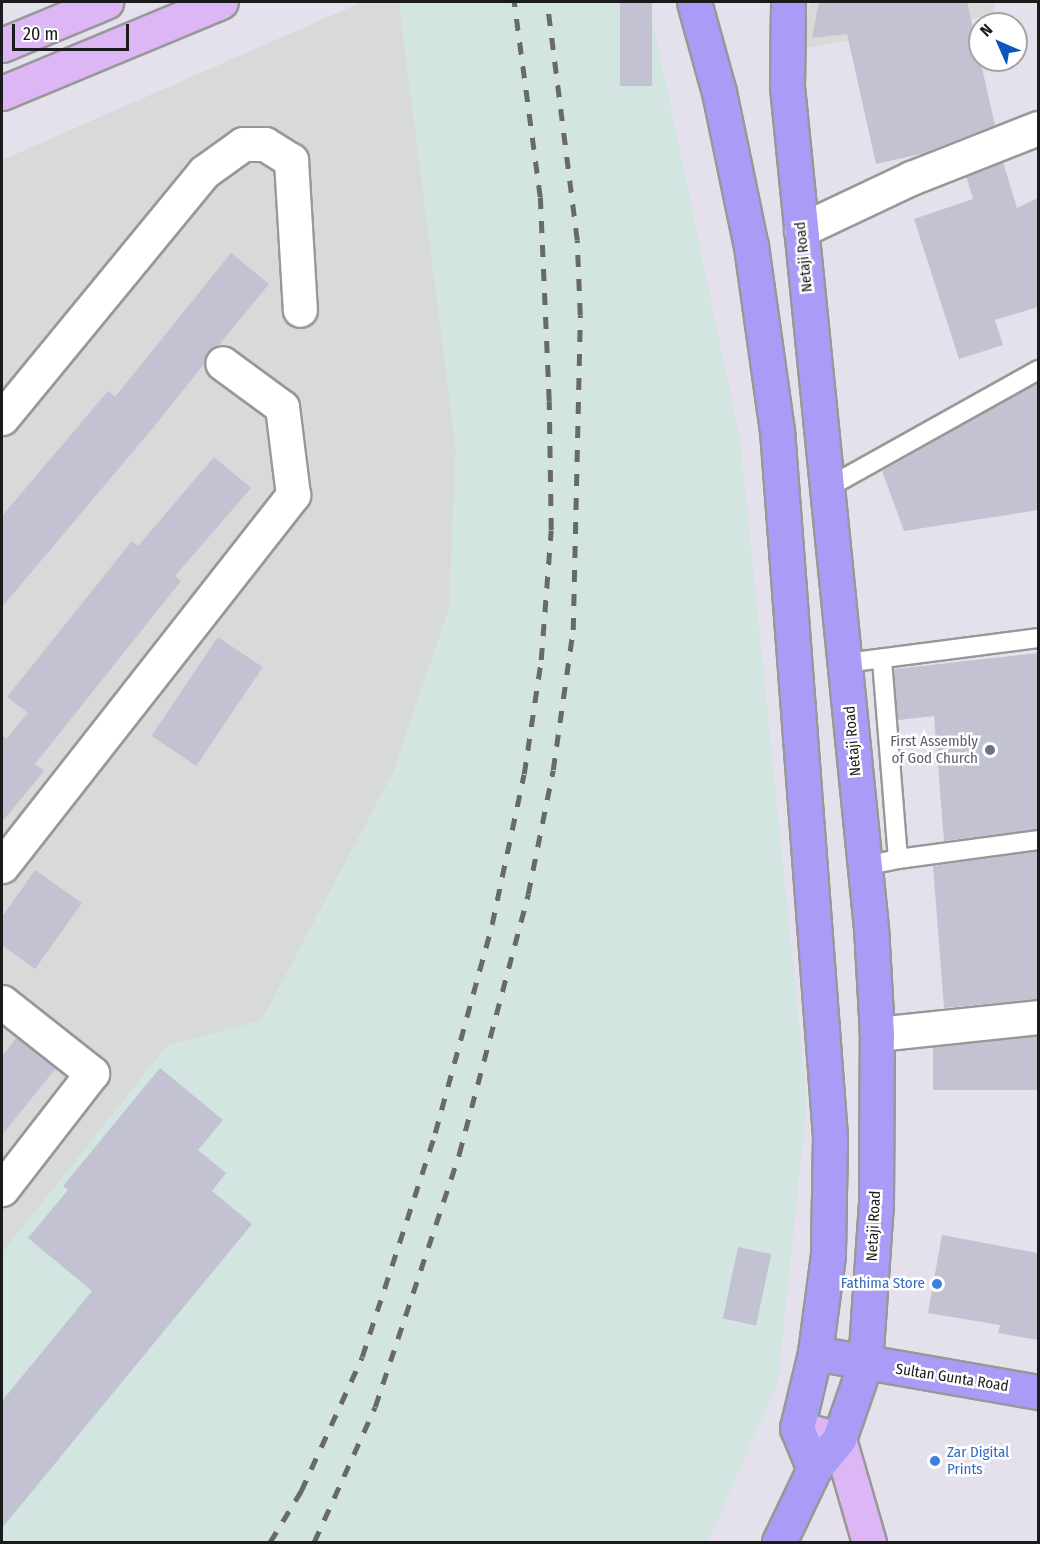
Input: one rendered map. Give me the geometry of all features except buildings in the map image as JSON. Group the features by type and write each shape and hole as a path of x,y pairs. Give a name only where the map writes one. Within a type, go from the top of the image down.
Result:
{"main road":[{"path":"2,45 106,2"},
{"path":"2,93 221,2"},
{"path":"694,2 719,92 751,246 777,430 830,1137 828,1255 815,1353 797,1428 814,1469"},
{"name":"Netaji Road","path":"779,1542 814,1469 843,1450 865,1364 876,1204 877,1034 865,866 846,663 787,87 788,2"},
{"name":"Sultan Gunta Road","path":"815,1353 865,1364 1038,1392"},
{"path":"797,1428 843,1450 869,1542"}],"street":[{"path":"801,230 911,178 1038,128"},
{"path":"2,418 204,172 243,144 265,144 291,160 300,310"},
{"path":"2,866 292,495 282,407 222,363"},
{"path":"2,1002 92,1073 2,1189"},
{"path":"877,1034 1038,1017"}],"lane":[{"path":"827,488 1038,369"},
{"path":"846,663 1038,638"},
{"path":"882,659 898,859"},
{"path":"865,866 898,859 1038,840"}],"shaded area":[{"path":"362,2 399,2 456,449 449,609 394,771 262,1020 167,1046 2,1253 2,160"},
{"path":"399,2 649,2 740,439 807,1101 778,1382 708,1542 2,1542 2,1253 167,1046 262,1020 394,771 449,609 456,449"},
{"path":"810,2 995,2 993,12 968,12 968,19 800,49"}],"railway":[{"path":"270,1542 301,1491 362,1357 435,1133 492,924 524,774 541,660 551,530 549,401 540,197 514,2"},
{"path":"314,1542 375,1407 459,1154 528,894 553,770 573,630 580,315 577,240 547,2"}],"place":[{"name":"First Assembly of God Church","path":"990,750"},
{"name":"Fathima Store","path":"937,1284"},
{"name":"Zar Digital Prints","path":"935,1461"}]}
